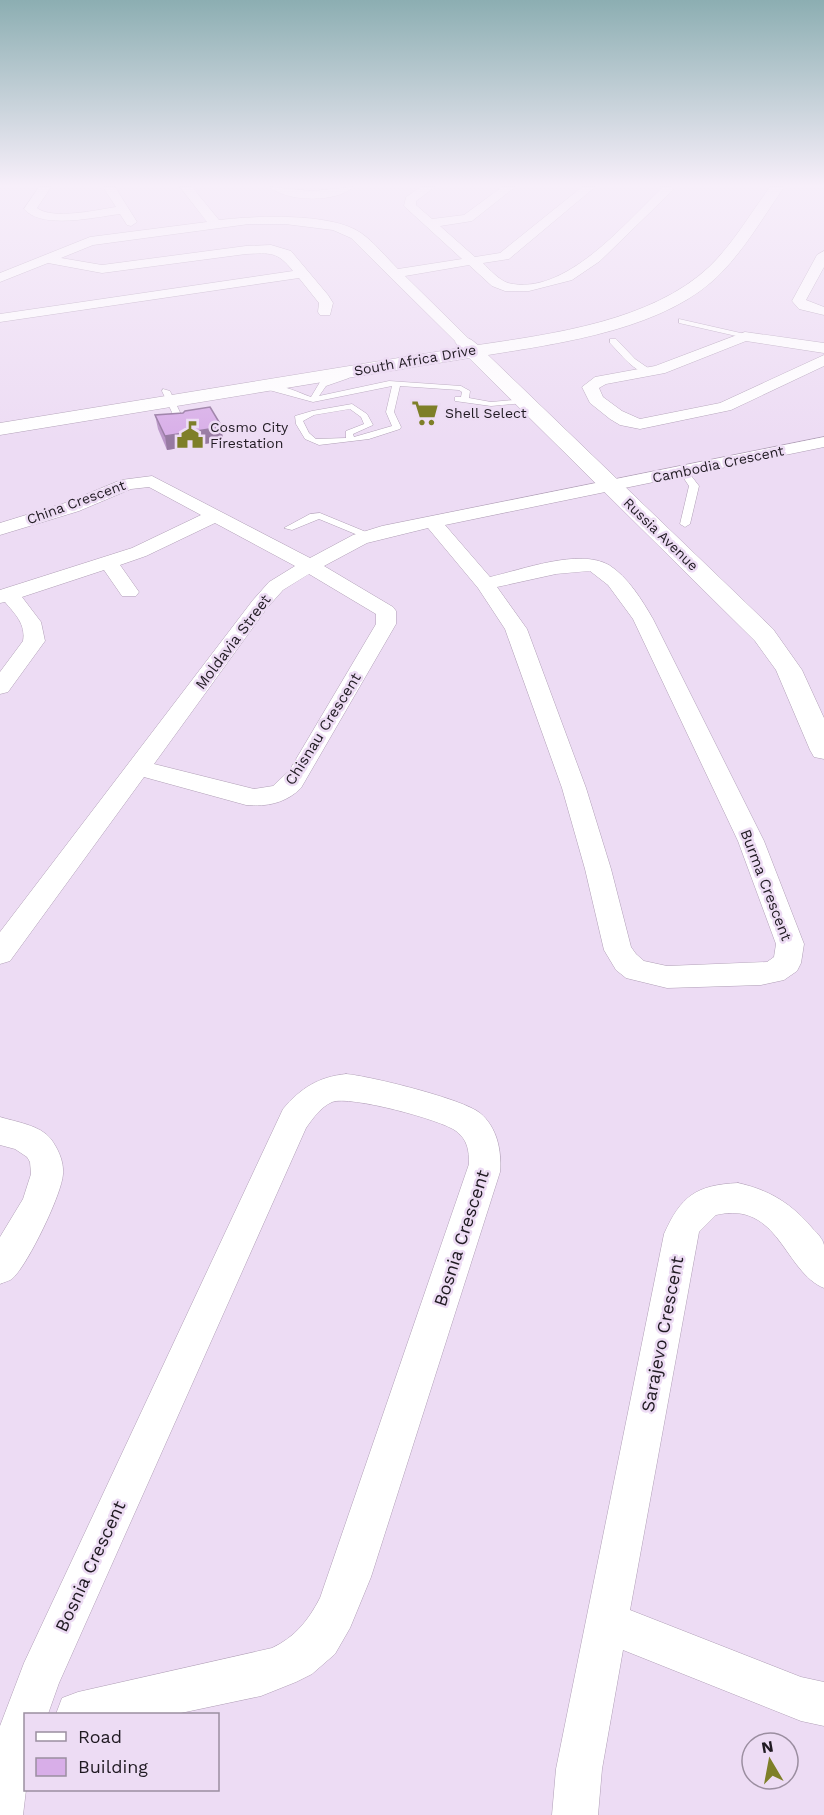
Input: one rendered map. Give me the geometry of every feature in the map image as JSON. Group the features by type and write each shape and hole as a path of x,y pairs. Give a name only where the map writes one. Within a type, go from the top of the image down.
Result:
{"street":[{"path":"0,278 16,272"},
{"path":"395,273 404,272"},
{"path":"485,272 497,283 509,288 529,288 577,272"},
{"name":"South Africa Drive","path":"0,418 259,386 380,366 558,327 619,310 675,284 688,272"},
{"name":"South Africa Drive","path":"0,429 168,396 593,328 637,316 675,299 713,272"},
{"path":"815,272 799,301 804,306 824,311"},
{"path":"395,273 469,347"},
{"path":"0,318 302,274 323,298 326,303 325,312"},
{"path":"824,348 745,336 648,372 595,382 590,390 596,400 622,419 635,423 650,422 725,407 824,360"},
{"name":"Russia Avenue","path":"469,347 753,624 777,651 795,682 824,750"},
{"name":"Cambodia Crescent","path":"611,486 824,442"},
{"name":"China Crescent","path":"0,528 72,507 127,484 147,480 159,483 310,566"},
{"name":"Moldavia Street","path":"0,952 270,591 283,581 368,536 611,486"},
{"path":"0,687 36,635 34,626 5,595 139,552 216,515"},
{"name":"Burma Crescent","path":"433,522 485,584 516,629 574,788 598,869 618,950 626,962 636,970 666,977 761,974 774,972 787,963 790,944 751,841 643,619 632,602 608,575 601,569 590,565 573,565 485,584"},
{"path":"108,562 129,592"},
{"name":"Chisnau Crescent","path":"139,768 246,797 269,798 279,795 291,785 388,619 382,608 310,566"},
{"name":"Bosnia Crescent","path":"28,1713 44,1667 289,1130 302,1107 313,1096 329,1089 354,1086 467,1121 480,1135 484,1145 486,1155 484,1172 350,1577 334,1618 321,1640 308,1654 287,1666 270,1672 83,1713"},
{"path":"0,1131 38,1147 45,1156 48,1169 45,1188 39,1202 0,1267"},
{"name":"Sarajevo Crescent","path":"575,1815 579,1769 681,1234 688,1216 697,1207 711,1201 727,1198 748,1200 771,1210 791,1227 824,1271"},
{"path":"608,1622 801,1699 824,1704"},
{"name":"Bosnia Crescent","path":"0,1815 12,1752 24,1723"}],"lane":[{"path":"682,321 745,336"},
{"path":"613,341 632,361 648,372"},
{"path":"313,400 320,387 328,381 380,366"},
{"path":"350,439 349,433 368,427 396,395 397,383"},
{"path":"259,386 284,390 313,400 343,392 397,383 461,388 466,391 461,399 490,404 524,401"},
{"path":"343,392 396,395"},
{"path":"168,396 181,423"},
{"path":"352,406 377,414 397,427 393,430 350,439 316,443 310,440 298,418 312,413 352,406"},
{"path":"683,471 694,486 685,524"},
{"path":"289,528 313,516 320,516 368,536"}],"building":[{"path":"210,407 222,427 165,436 155,415 183,413"}],"place":[{"name":"Shell Select","path":"425,413"},
{"name":"Cosmo City Firestation","path":"190,435"}]}
